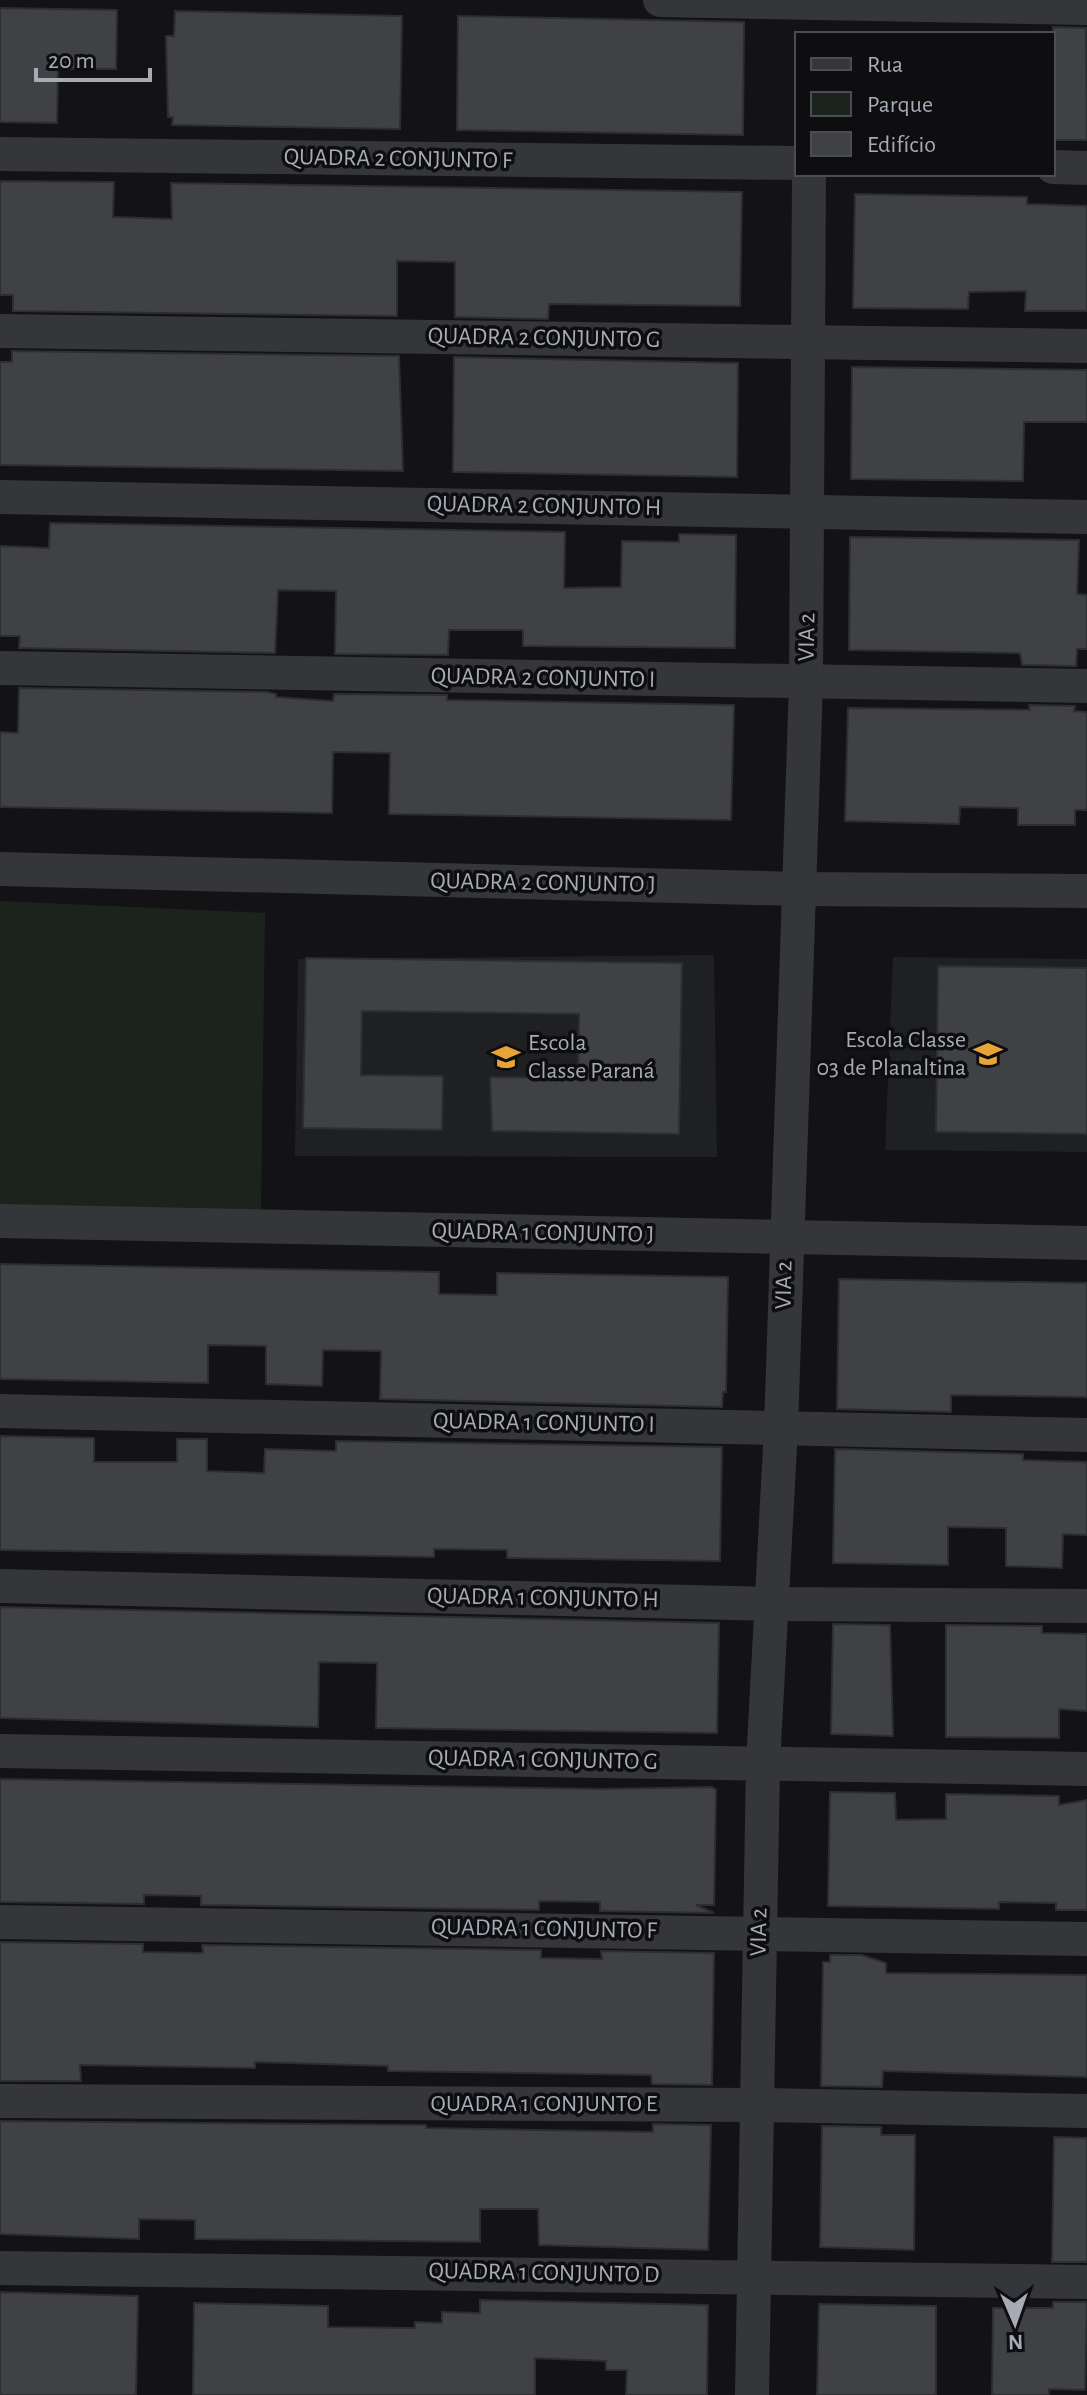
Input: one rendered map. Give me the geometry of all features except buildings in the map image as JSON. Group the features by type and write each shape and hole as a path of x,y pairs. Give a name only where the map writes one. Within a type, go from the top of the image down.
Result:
{"street":[{"path":"660,0 815,13 1087,8"},
{"name":"QUADRA 2 CONJUNTO F","path":"0,154 795,163"},
{"path":"1055,167 1087,168"},
{"name":"VIA 2","path":"752,2395 763,1764 781,1428 806,683 809,176"},
{"name":"QUADRA 2 CONJUNTO G","path":"0,331 1087,346"},
{"name":"QUADRA 2 CONJUNTO H","path":"0,497 1087,517"},
{"name":"QUADRA 2 CONJUNTO I","path":"0,668 1087,686"},
{"name":"QUADRA 2 CONJUNTO J","path":"0,869 799,889 1087,891"},
{"name":"QUADRA 1 CONJUNTO J","path":"0,1221 1087,1243"},
{"name":"QUADRA 1 CONJUNTO I","path":"0,1411 1087,1435"},
{"name":"QUADRA 1 CONJUNTO H","path":"0,1586 772,1604 1087,1606"},
{"name":"QUADRA 1 CONJUNTO G","path":"0,1751 1087,1769"},
{"name":"QUADRA 1 CONJUNTO F","path":"0,1922 1087,1939"},
{"name":"QUADRA 1 CONJUNTO E","path":"0,2101 757,2105 1087,2111"},
{"name":"QUADRA 1 CONJUNTO D","path":"0,2268 753,2275 1087,2282"}],"shaded area":[{"name":"Escola Classe Paraná","path":"714,955 717,1157 295,1156 298,959"},
{"name":"Escola Classe 03 de Planaltina","path":"893,957 1087,959 1087,1152 885,1150"}],"green space":[{"path":"0,901 265,913 261,1211 0,1205"}],"place":[{"name":"Escola Classe 03 de Planaltina","path":"988,1054"},
{"name":"Escola Classe Paraná","path":"506,1057"}]}
